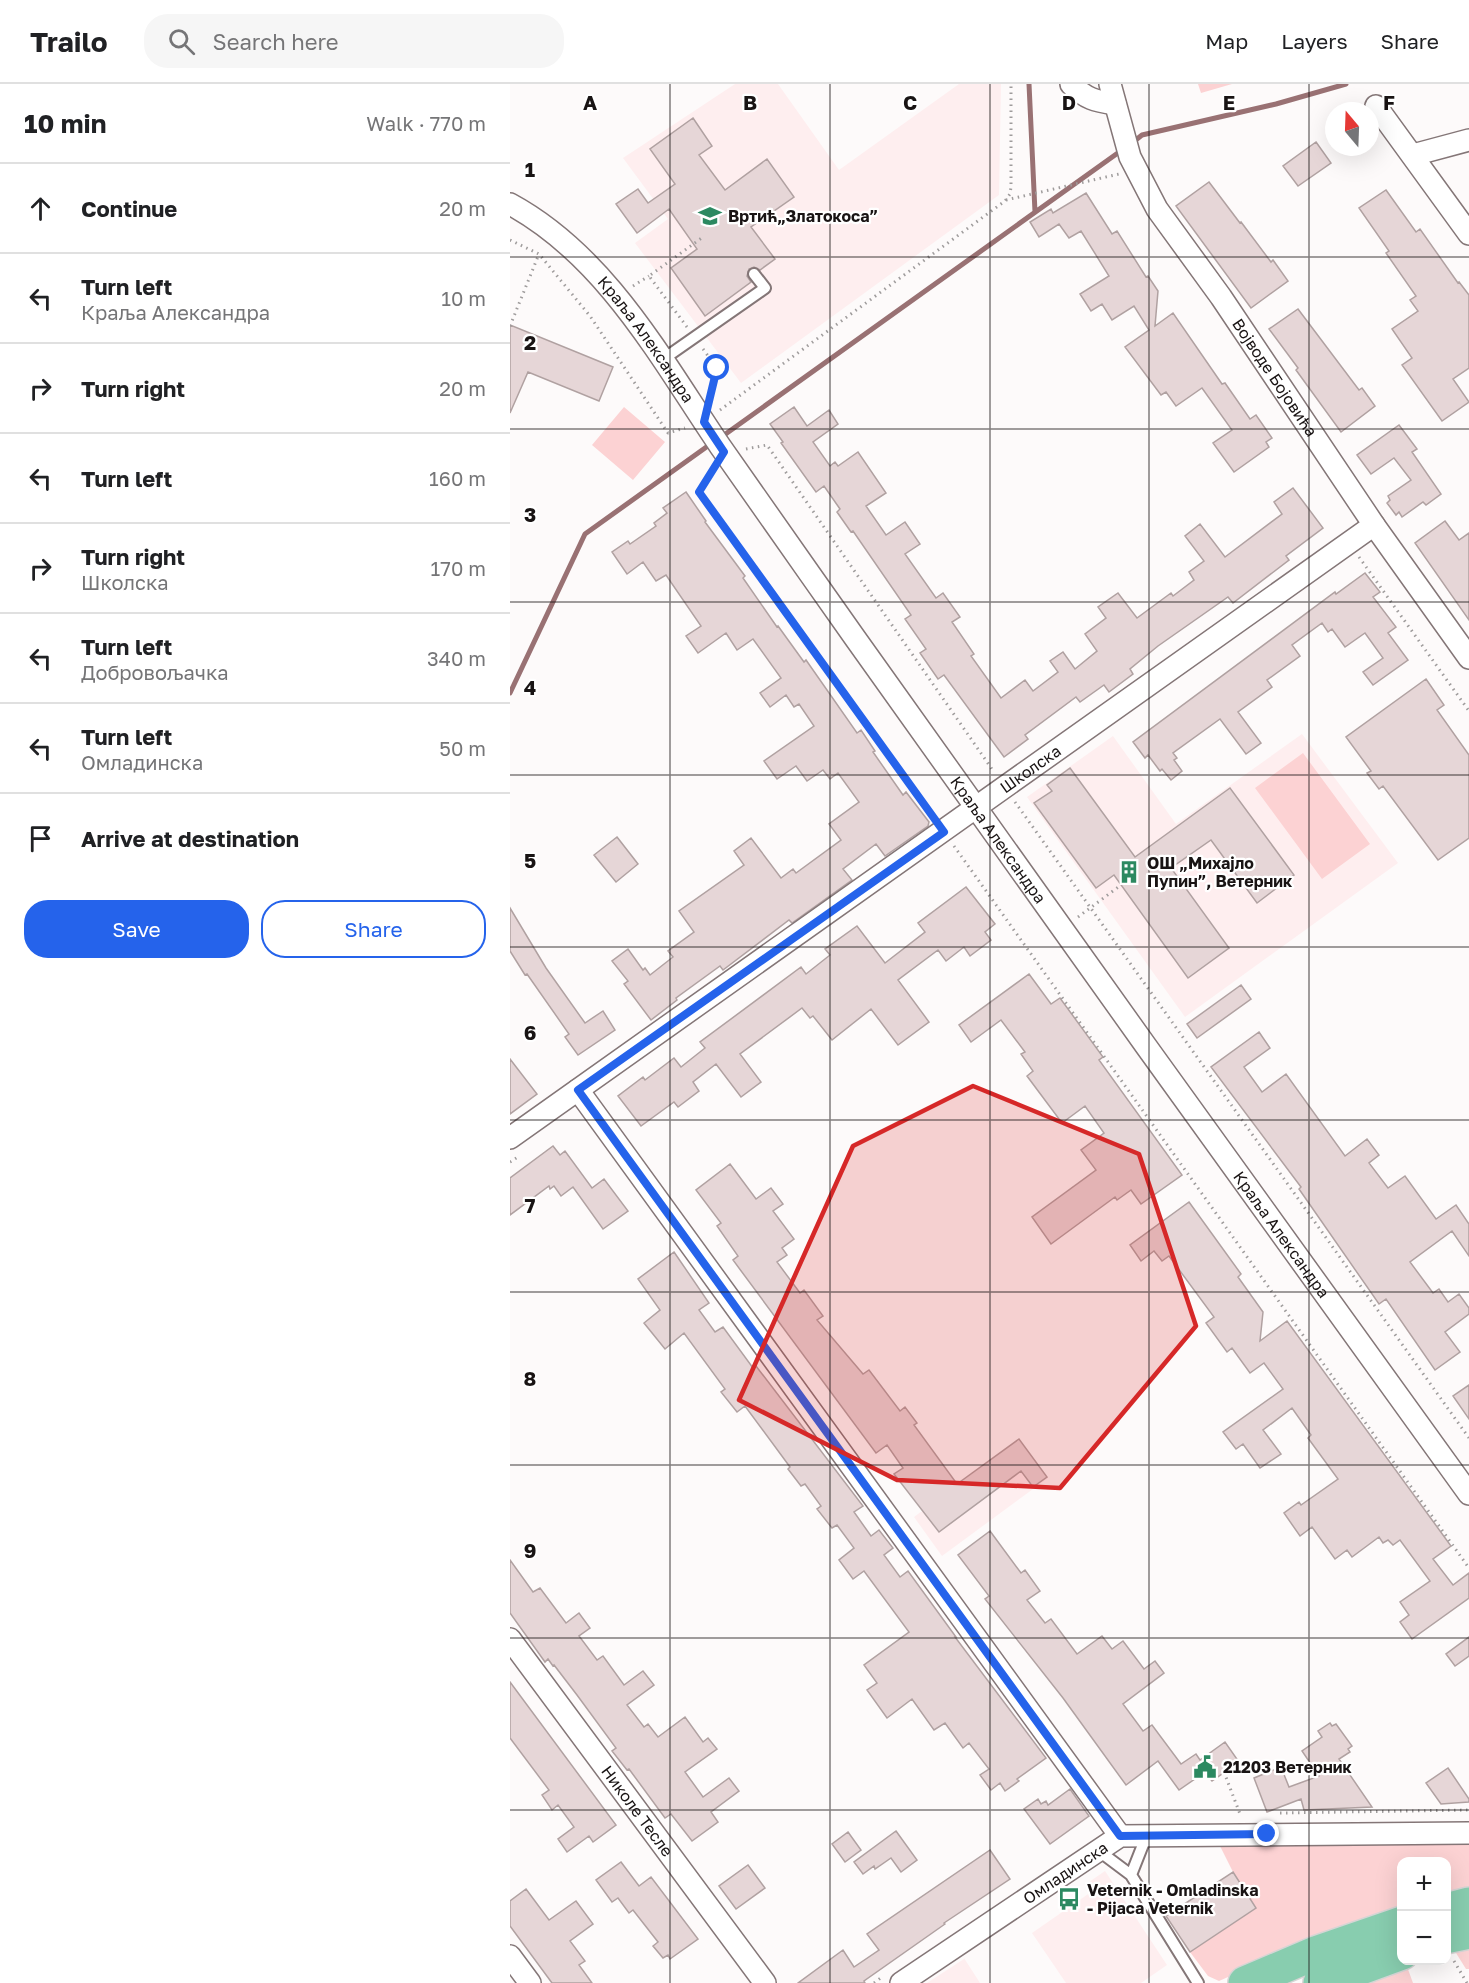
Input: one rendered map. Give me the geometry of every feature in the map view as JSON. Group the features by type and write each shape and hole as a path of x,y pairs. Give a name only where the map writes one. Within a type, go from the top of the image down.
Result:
{"main road":[{"path":"1451,1909 1469,1904"},
{"path":"1245,1983 1318,1952 1397,1924"},
{"path":"1320,1983 1397,1954"}],"street":[{"path":"1071,84 1094,101 1112,94"},
{"name":"Војводе Бојовића","path":"1112,94 1133,164 1158,208 1221,297 1374,525 1469,657"},
{"path":"1379,110 1469,234"},
{"path":"1413,155 1469,140"},
{"name":"Краља Александра","path":"510,204 562,240 618,297 724,452 976,809 1469,1494"},
{"name":"Школска","path":"510,1138 1374,525"},
{"path":"578,1090 1120,1836"},
{"name":"Николе Тесле","path":"510,1639 765,1983"},
{"name":"Омладинска","path":"900,1983 1120,1836 1469,1833"},
{"path":"510,1956 530,1983"}],"lane":[{"path":"662,360 765,288 754,274"},
{"path":"1131,1875 1146,1837"},
{"path":"1099,1851 1131,1875 1198,1983"}],"path":[{"path":"510,240 539,254 590,316 668,433 704,422 1005,201 1010,194 1011,187 1011,84"},
{"path":"1005,201 1087,182 1133,164"},
{"path":"703,237 649,276 717,368 704,422"},
{"path":"510,326 539,254"},
{"path":"1469,1438 1005,788 767,445 724,452 699,492 1469,1568"},
{"path":"1349,542 1469,711"},
{"path":"1062,929 1121,885"},
{"path":"1224,1772 1240,1814"},
{"path":"1456,1942 1467,1983"}],"highlighted area":[{"path":"973,1086 1139,1154 1196,1326 1060,1488 897,1480 739,1400 853,1146"}],"shaded area":[{"path":"735,84 778,84 839,170 959,84 1001,84 999,195 741,383 635,243 668,219 623,158"},
{"path":"1198,84 1232,84 1201,93"},
{"path":"624,407 665,442 633,480 592,445"},
{"path":"1302,734 1398,863 1185,1017 1027,797 1113,736 1176,824"},
{"path":"1303,753 1370,844 1322,879 1255,788"},
{"path":"1019,1439 1048,1478 942,1556 914,1517"},
{"path":"1217,1840 1469,1841 1469,1895 1451,1900 1451,1857 1397,1857 1397,1914 1274,1957 1219,1981 1208,1976 1190,1952 1256,1908 1233,1872"},
{"path":"1105,1871 1167,1965 1141,1983 1066,1983 1032,1933 1094,1890 1089,1882"},
{"path":"1469,1940 1469,1969 1466,1969 1451,1945"},
{"path":"964,1959 980,1983 927,1983"},
{"path":"1397,1964 1406,1965 1413,1983 1346,1983"}],"building":[{"name":"Вртић„Златокоса”","path":"693,118 712,146 699,155 725,190 767,159 794,197 751,227 775,259 760,270 754,267 749,269 747,276 751,282 705,316 671,268 697,249 669,209 637,233 616,204 638,189 648,203 675,184 650,149"},
{"path":"1316,142 1331,163 1298,186 1283,166"},
{"path":"1209,182 1288,281 1251,308 1176,206"},
{"path":"1386,190 1416,232 1420,229 1469,295 1469,368 1453,379 1469,402 1442,421 1402,365 1412,358 1392,329 1418,311 1410,300 1416,296 1386,253 1389,251 1359,208"},
{"path":"1086,193 1112,234 1117,231 1146,277 1148,276 1158,291 1155,326 1173,313 1222,384 1225,383 1250,419 1256,415 1272,438 1266,442 1269,447 1234,472 1213,443 1232,430 1202,388 1176,406 1166,392 1161,395 1125,347 1149,330 1134,306 1112,320 1102,304 1091,311 1080,294 1109,276 1081,231 1069,238 1059,224 1039,237 1030,222 1051,209 1053,213"},
{"path":"1298,309 1359,390 1362,388 1375,406 1341,432 1269,329"},
{"path":"510,325 613,367 599,401 528,372 510,413"},
{"path":"794,407 807,426 829,410 838,424 813,442 830,466 835,462 838,466 858,452 886,493 866,506 886,535 905,522 920,544 905,554 936,598 943,593 960,617 952,622 974,654 971,656 1001,698 1025,680 1033,691 1058,672 1050,661 1063,652 1075,669 1097,651 1085,634 1106,618 1098,607 1118,593 1137,618 1171,593 1173,596 1194,580 1189,572 1204,561 1185,536 1200,524 1225,557 1282,514 1274,502 1293,488 1323,528 1286,556 1289,560 1233,603 1228,597 1158,646 1130,669 1133,674 1109,692 1104,685 1080,702 1076,697 1025,735 1028,739 1004,757 944,675 938,679 920,653 926,649 905,619 911,615 853,531 851,532 837,512 840,509 824,486 816,492 781,443 783,442 770,424"},
{"path":"1399,425 1417,449 1412,452 1441,494 1426,505 1423,502 1402,517 1399,512 1396,515 1387,503 1390,500 1388,496 1411,480 1394,458 1371,474 1357,455"},
{"path":"686,492 745,576 743,578 777,627 804,662 806,660 857,733 861,730 875,751 873,752 903,795 906,792 929,822 928,826 885,856 876,844 843,869 852,880 792,923 789,920 723,970 720,966 676,998 677,1000 651,1020 624,984 628,981 612,961 628,949 643,970 645,968 650,975 673,957 668,951 694,932 679,911 744,865 734,851 751,838 781,878 793,869 796,873 841,840 829,824 859,802 838,773 830,779 823,770 807,781 796,766 777,779 764,761 814,726 799,704 794,707 786,695 770,707 760,693 781,678 753,639 737,650 726,633 698,653 686,636 701,626 666,575 656,581 643,562 627,574 612,552 628,541 630,544 656,526 654,523 667,513 663,508"},
{"path":"1445,521 1459,540 1469,533 1469,620 1415,543"},
{"path":"1365,573 1380,592 1373,597 1396,627 1388,633 1408,660 1373,685 1363,672 1383,658 1365,633 1345,647 1332,629 1328,632 1322,623 1292,645 1300,656 1267,680 1272,687 1238,712 1261,743 1246,754 1220,719 1173,753 1177,758 1174,760 1182,771 1171,780 1162,769 1160,771 1148,755 1145,758 1133,742 1335,592 1336,594"},
{"path":"1426,679 1444,705 1437,710 1469,755 1469,838 1438,860 1383,786 1379,789 1367,773 1371,771 1346,737"},
{"name":"ОШ „Михајло Пупин”, Ветерник","path":"1070,768 1135,857 1230,788 1294,875 1257,903 1211,840 1171,868 1229,948 1188,978 1114,875 1096,888 1034,803 1052,791 1047,785"},
{"path":"617,837 638,864 616,882 594,855"},
{"path":"966,887 995,924 985,932 991,940 970,956 964,947 946,961 938,950 898,980 929,1022 898,1045 871,1009 832,1040 813,1016 810,1018 802,1008 740,1054 761,1082 741,1097 716,1064 693,1082 699,1091 678,1107 674,1102 641,1126 618,1096 643,1077 645,1080 674,1058 681,1067 705,1048 700,1042 801,967 806,974 830,955 825,949 857,926 885,963 925,932 918,923"},
{"path":"510,908 546,968 585,1023 603,1011 615,1030 578,1055 565,1037 569,1034 510,951"},
{"path":"1029,974 1051,1004 1060,998 1103,1057 1099,1060 1182,1175 1141,1204 1131,1190 1117,1200 1115,1197 1051,1244 1032,1217 1096,1170 1081,1150 1104,1133 1085,1106 1062,1123 1027,1076 1033,1071 1021,1054 1025,1052 1001,1020 971,1042 959,1025"},
{"path":"1241,985 1251,999 1197,1038 1187,1024"},
{"path":"1259,1032 1270,1048 1244,1067 1262,1092 1286,1074 1345,1156 1367,1139 1379,1155 1369,1163 1388,1188 1405,1176 1436,1219 1456,1205 1469,1224 1469,1256 1452,1231 1410,1262 1433,1293 1439,1289 1448,1302 1459,1294 1469,1308 1469,1314 1445,1332 1460,1352 1435,1370 1386,1299 1379,1304 1299,1189 1301,1187 1211,1067"},
{"path":"510,1059 537,1094 510,1114"},
{"path":"553,1146 560,1155 565,1151 592,1188 604,1179 628,1211 603,1229 573,1187 561,1196 554,1186 550,1189 549,1186 510,1215 510,1178"},
{"path":"730,1164 756,1199 771,1188 783,1204 773,1211 794,1239 782,1248 787,1255 777,1262 800,1293 804,1290 823,1316 817,1320 863,1374 869,1370 900,1411 905,1407 917,1423 914,1425 957,1484 1019,1439 1047,1477 1033,1487 1021,1471 939,1532 894,1474 903,1468 887,1445 876,1453 733,1260 738,1256 717,1226 721,1223 696,1190"},
{"path":"1189,1202 1241,1274 1238,1277 1263,1312 1260,1341 1287,1321 1451,1546 1433,1559 1453,1585 1469,1573 1469,1598 1412,1639 1400,1622 1409,1615 1400,1602 1430,1581 1400,1540 1393,1545 1388,1540 1383,1543 1379,1537 1352,1557 1347,1550 1335,1559 1312,1527 1300,1536 1284,1513 1299,1502 1301,1505 1338,1479 1308,1438 1311,1435 1292,1408 1263,1430 1281,1454 1260,1468 1243,1444 1236,1449 1223,1432 1283,1389 1264,1363 1250,1373 1232,1348 1227,1352 1206,1323 1214,1317 1169,1256 1162,1261 1154,1251 1141,1261 1130,1245"},
{"path":"674,1252 709,1303 699,1310 715,1332 723,1327 753,1368 756,1366 863,1506 854,1512 871,1536 879,1530 893,1548 884,1555 900,1577 908,1571 1046,1758 1017,1779 1019,1781 1005,1791 1000,1783 991,1790 980,1775 989,1769 969,1743 963,1748 945,1723 934,1730 912,1699 887,1718 867,1690 877,1683 864,1665 909,1632 864,1571 853,1579 839,1560 854,1548 837,1525 832,1528 817,1509 821,1506 805,1484 801,1486 788,1469 790,1467 745,1406 737,1412 721,1392 725,1389 684,1333 665,1349 644,1323 660,1310 638,1279"},
{"path":"1469,1385 1469,1419 1453,1396"},
{"path":"990,1531 1021,1573 1025,1570 1040,1591 1027,1600 1045,1623 1051,1619 1077,1654 1102,1636 1112,1649 1123,1641 1144,1669 1155,1661 1164,1673 1123,1704 1143,1731 1152,1725 1181,1764 1196,1754 1200,1760 1225,1742 1239,1762 1212,1781 1205,1772 1179,1790 1158,1761 1126,1785 1063,1698 985,1599 989,1596 958,1555"},
{"path":"510,1560 533,1592 540,1588 566,1623 579,1613 590,1628 579,1636 597,1660 603,1656 624,1685 643,1671 654,1685 627,1705 644,1727 648,1724 658,1737 685,1717 703,1742 708,1738 717,1749 685,1772 703,1797 729,1778 739,1791 711,1812 718,1822 692,1841 671,1814 665,1818 629,1769 627,1770 612,1751 616,1748 577,1695 554,1665 548,1659 545,1662 510,1613"},
{"path":"1469,1637 1469,1656 1455,1666 1446,1654"},
{"path":"510,1682 616,1825 593,1842 589,1836 567,1852 558,1839 574,1827 558,1805 552,1810 542,1795 549,1790 510,1738"},
{"path":"1330,1723 1332,1726 1336,1724 1352,1746 1348,1749 1350,1752 1339,1759 1372,1807 1304,1810 1301,1799 1267,1812 1254,1778 1281,1767 1289,1787 1319,1776 1302,1751 1322,1737 1318,1731"},
{"path":"1448,1768 1469,1802 1441,1804 1426,1783"},
{"path":"1070,1789 1089,1816 1050,1844 1024,1809 1038,1799 1041,1804 1046,1801 1048,1805"},
{"path":"896,1831 917,1860 901,1872 891,1858 863,1874 854,1862"},
{"path":"848,1832 861,1850 845,1862 832,1844"},
{"path":"990,1850 1010,1879 944,1923 864,1981 865,1983 798,1983 843,1950 854,1967 879,1950 867,1934"},
{"path":"621,1862 639,1886 651,1877 698,1939 670,1959 668,1955 663,1958 653,1946 658,1942 633,1910 629,1913 618,1898 612,1902 596,1880"},
{"path":"748,1865 765,1888 736,1909 719,1886"},
{"path":"1233,1872 1256,1908 1190,1952 1166,1916"},
{"path":"526,1889 549,1920 576,1901 593,1924 570,1941 585,1961 579,1965 592,1983 552,1983 510,1926 510,1901"}],"waterway":[{"path":"1029,84 1035,212"},
{"path":"1132,143 1142,135 1276,104 1346,84"},
{"path":"720,438 1122,150"},
{"path":"510,693 585,534 712,443"}],"place":[{"name":"Вртић„Златокоса”","path":"710,216"},
{"name":"ОШ „Михајло Пупин”, Ветерник","path":"1129,872"},
{"name":"21203 Ветерник","path":"1205,1767"},
{"name":"Veternik - Omladinska - Pijaca Veternik","path":"1069,1899"}],"route":[{"path":"717,368 704,422 724,452 699,492 944,832 578,1090 1120,1836 1267,1834"}]}
